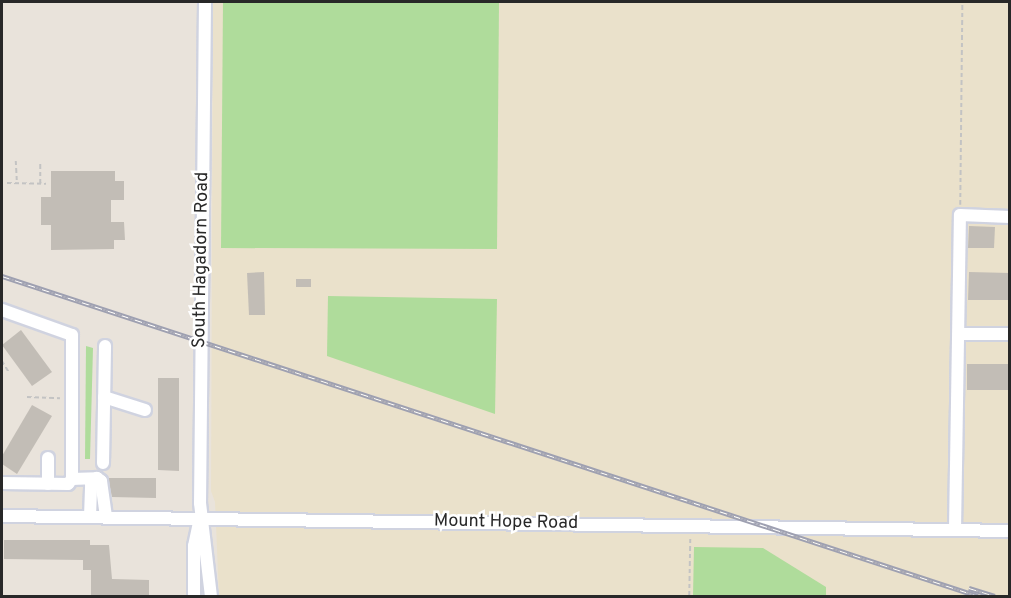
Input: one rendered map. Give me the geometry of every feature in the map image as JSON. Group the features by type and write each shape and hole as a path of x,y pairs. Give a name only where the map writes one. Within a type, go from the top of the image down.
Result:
{"street":[{"name":"South Hagadorn Road","path":"204,2 200,519 211,597"},
{"path":"955,530 960,334 956,306 960,215 1010,217"},
{"path":"2,310 72,335 72,479 68,484 2,483"},
{"path":"960,334 1010,334"},
{"path":"103,463 105,346"},
{"path":"104,398 146,410"},
{"path":"48,458 48,484"},
{"path":"72,479 97,478 101,482 106,517"},
{"path":"90,517 91,483 97,478"},
{"name":"Mount Hope Road","path":"2,516 1010,531"},
{"name":"South Hagadorn Road","path":"194,597 194,546 200,519"}],"path":[{"path":"960,215 962,2"},
{"path":"16,161 17,183"},
{"path":"40,162 40,184"},
{"path":"7,183 46,184"},
{"path":"2,361 9,372"},
{"path":"27,397 60,398"},
{"path":"689,597 690,525"}],"shaded area":[{"path":"213,2 1009,2 1009,596 219,596 215,502 211,491"}],"green space":[{"path":"223,2 499,2 497,249 221,248"},
{"path":"328,296 497,299 495,414 327,356"},
{"path":"86,346 93,348 90,459 85,459"},
{"path":"694,547 763,548 826,587 826,596 693,596"}],"building":[{"path":"51,171 115,171 115,181 124,181 124,200 111,200 111,222 124,222 125,240 114,240 114,249 51,250 51,225 41,225 41,197 51,197"},
{"path":"969,226 995,227 994,248 968,248"},
{"path":"264,272 265,315 249,315 247,273"},
{"path":"969,272 1010,273 1010,300 968,300"},
{"path":"296,279 311,279 311,287 296,287"},
{"path":"21,330 52,372 32,386 2,345"},
{"path":"967,364 1010,364 1010,390 967,390"},
{"path":"158,378 179,378 179,471 158,470"},
{"path":"32,405 52,416 17,474 2,464 2,456"},
{"path":"108,478 156,478 156,498 112,497"},
{"path":"4,540 90,540 90,545 109,545 112,579 149,580 149,597 91,597 91,570 83,570 83,560 4,559"}],"railway":[{"path":"2,276 978,596"},
{"path":"969,588 995,596"}]}
